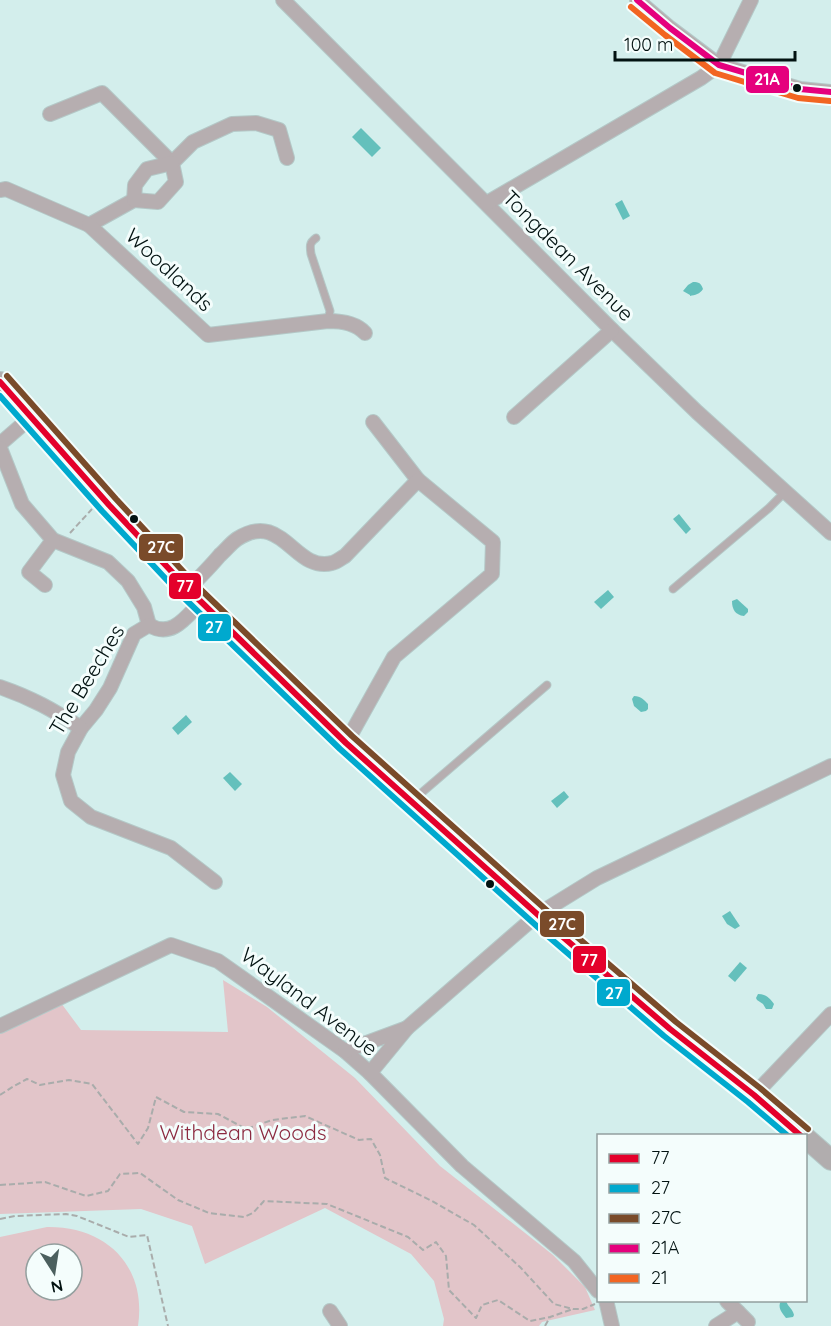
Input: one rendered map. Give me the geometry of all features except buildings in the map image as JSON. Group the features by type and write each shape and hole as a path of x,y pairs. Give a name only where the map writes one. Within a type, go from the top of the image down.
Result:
{"street":[{"name":"Tongdean Avenue","path":"283,0 612,330 697,412 831,533"},
{"path":"637,0 719,65 800,89 831,92"},
{"path":"486,203 701,78 719,65 751,0"},
{"path":"51,114 102,93 172,163 176,182 158,202 134,200 89,225"},
{"path":"134,200 135,185 147,169 172,163 193,142 232,124 256,123 279,130 287,158"},
{"name":"Woodlands","path":"0,190 6,189 89,225 208,335 328,321 339,321 360,327 364,333"},
{"path":"514,417 612,330"},
{"path":"0,382 30,418 195,596 346,744 537,915 670,1029 800,1134"},
{"path":"30,418 0,446 22,504 57,542 108,562 128,580 144,607 149,625"},
{"path":"346,744 394,657 492,574 493,542 417,480 373,422"},
{"path":"195,596 235,540 250,532 266,531 278,535 309,561 320,564 333,563 345,556 417,480"},
{"path":"45,585 29,572 57,542"},
{"name":"The Beeches","path":"195,596 180,624 163,630 149,625 134,634 110,688 81,728 68,752 63,775 71,801 91,817 171,848 215,882"},
{"path":"0,687 51,708 81,728"},
{"path":"370,1073 408,1028 537,915 597,878 831,766"},
{"name":"Wayland Avenue","path":"0,1026 171,945 218,960 345,1051 370,1073 462,1166 574,1261 597,1290"},
{"path":"754,1095 831,1014"},
{"path":"345,1051 408,1028"},
{"path":"807,1140 831,1160"},
{"path":"606,1302 612,1326"},
{"path":"716,1326 743,1317 728,1302"},
{"path":"330,1311 340,1326"}],"lane":[{"path":"316,238 309,246 330,310 328,321"},
{"path":"673,589 785,492"},
{"path":"411,803 547,685"}],"path":[{"path":"57,542 103,498"},
{"path":"0,1095 27,1079 40,1085 69,1080 92,1084 138,1144 148,1128 156,1097 184,1112 218,1114 246,1129 272,1120 305,1116 359,1140 371,1139 380,1155 385,1178 432,1201 474,1226 520,1267 554,1304 583,1309"},
{"path":"0,1185 45,1182 86,1197 108,1191 120,1174 140,1173 178,1200 209,1213 244,1217 253,1213 264,1201 327,1204 408,1237 423,1250 436,1242 446,1256 449,1290 476,1318 482,1305 498,1300 530,1321 573,1309"},
{"path":"0,1218 66,1214 77,1216 129,1237 147,1235 168,1326"},
{"path":"545,1326 550,1317"}],"green space":[{"name":"Withdean Woods","path":"223,980 267,1007 355,1078 440,1166 553,1255 585,1287 595,1310 542,1322 539,1326 443,1326 444,1319 434,1281 411,1254 325,1208 205,1264 192,1226 141,1209 0,1214 0,1031 61,1003 81,1030 228,1032"},
{"path":"47,1227 87,1234 104,1242 118,1254 129,1268 136,1285 139,1304 138,1326 0,1326 0,1237"}],"water":[{"path":"361,128 381,148 372,157 352,137"},
{"path":"622,200 630,216 623,220 615,204"},
{"path":"693,282 700,283 703,289 690,296 683,291"},
{"path":"679,514 691,529 686,534 673,519"},
{"path":"608,590 614,597 601,609 594,602"},
{"path":"737,599 748,609 744,616 733,609 732,601"},
{"path":"634,696 640,697 648,704 646,711 641,712 634,706 632,699"},
{"path":"186,715 192,722 178,735 172,728"},
{"path":"230,772 242,784 235,791 223,778"},
{"path":"564,791 569,797 557,808 551,801"},
{"path":"730,911 740,926 735,929 727,924 722,916"},
{"path":"740,962 747,968 735,982 728,976"},
{"path":"758,994 771,1000 774,1004 772,1009 766,1009 757,1000"},
{"path":"787,1302 793,1317 786,1318 780,1308 780,1303"}],"transit line":[{"name":"21A","path":"637,0 719,65 800,89 831,92"},
{"name":"21","path":"631,7 715,73 798,98 830,101"},
{"name":"27C","path":"7,376 194,583 352,736 562,924 676,1022 808,1129"},
{"name":"77","path":"0,382 109,505 188,589 346,743 556,931 670,1029 754,1095 799,1134"},
{"name":"27","path":"0,396 102,511 181,595 340,749 550,938 664,1036 786,1134"}]}
